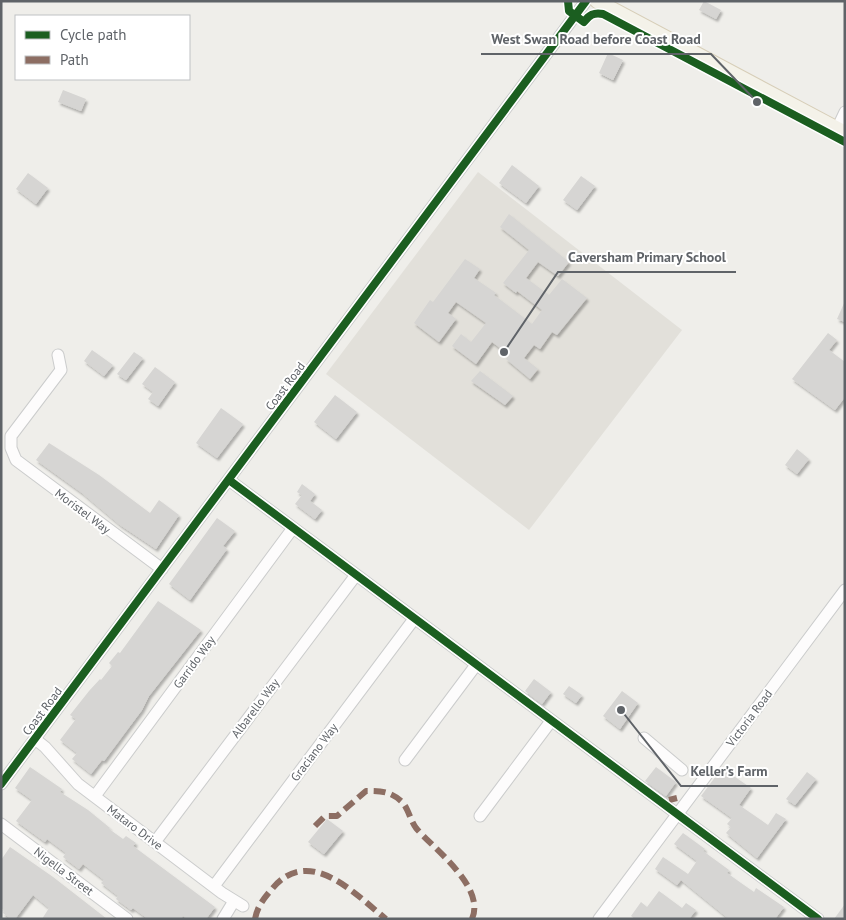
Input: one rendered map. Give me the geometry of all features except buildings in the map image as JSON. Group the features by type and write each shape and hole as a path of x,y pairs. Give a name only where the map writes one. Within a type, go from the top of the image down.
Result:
{"main road":[{"path":"597,1 841,131"}],"street":[{"name":"Coast Road","path":"1,784 586,1"},
{"path":"841,131 845,112"},
{"name":"Moristel Way","path":"58,355 61,370 11,436 11,448 16,460 162,570"},
{"path":"229,480 476,666 818,919"},
{"name":"Garrido Way","path":"94,796 292,528"},
{"name":"Albarello Way","path":"155,842 356,575"},
{"name":"Victoria Road","path":"599,919 845,590"},
{"name":"Graciano Way","path":"214,886 414,619"},
{"path":"405,760 476,666"},
{"path":"480,816 551,721"},
{"path":"644,738 682,770"},
{"name":"Mataro Drive","path":"35,739 45,747 78,784 239,904 223,919"},
{"name":"Nigella Street","path":"1,824 126,919"}],"shaded area":[{"path":"478,172 682,330 529,530 326,374"}],"marked path":[{"path":"315,826 325,816 337,816 366,791 393,795 403,804 416,828 456,869 465,882 472,894 474,907 472,919"},
{"path":"669,800 677,798"},
{"path":"255,919 261,903 272,889 286,876 301,871 316,872 331,878 360,897 386,919"}],"cycle path":[{"path":"568,1 569,11 584,22 592,15 597,13 603,14 845,142"},
{"path":"1,784 586,1"},
{"path":"229,480 818,919"}],"place":[{"name":"West Swan Road before Coast Road","path":"757,102"},
{"name":"Caversham Primary School","path":"504,352"},
{"name":"Keller’s Farm","path":"621,710"}]}
